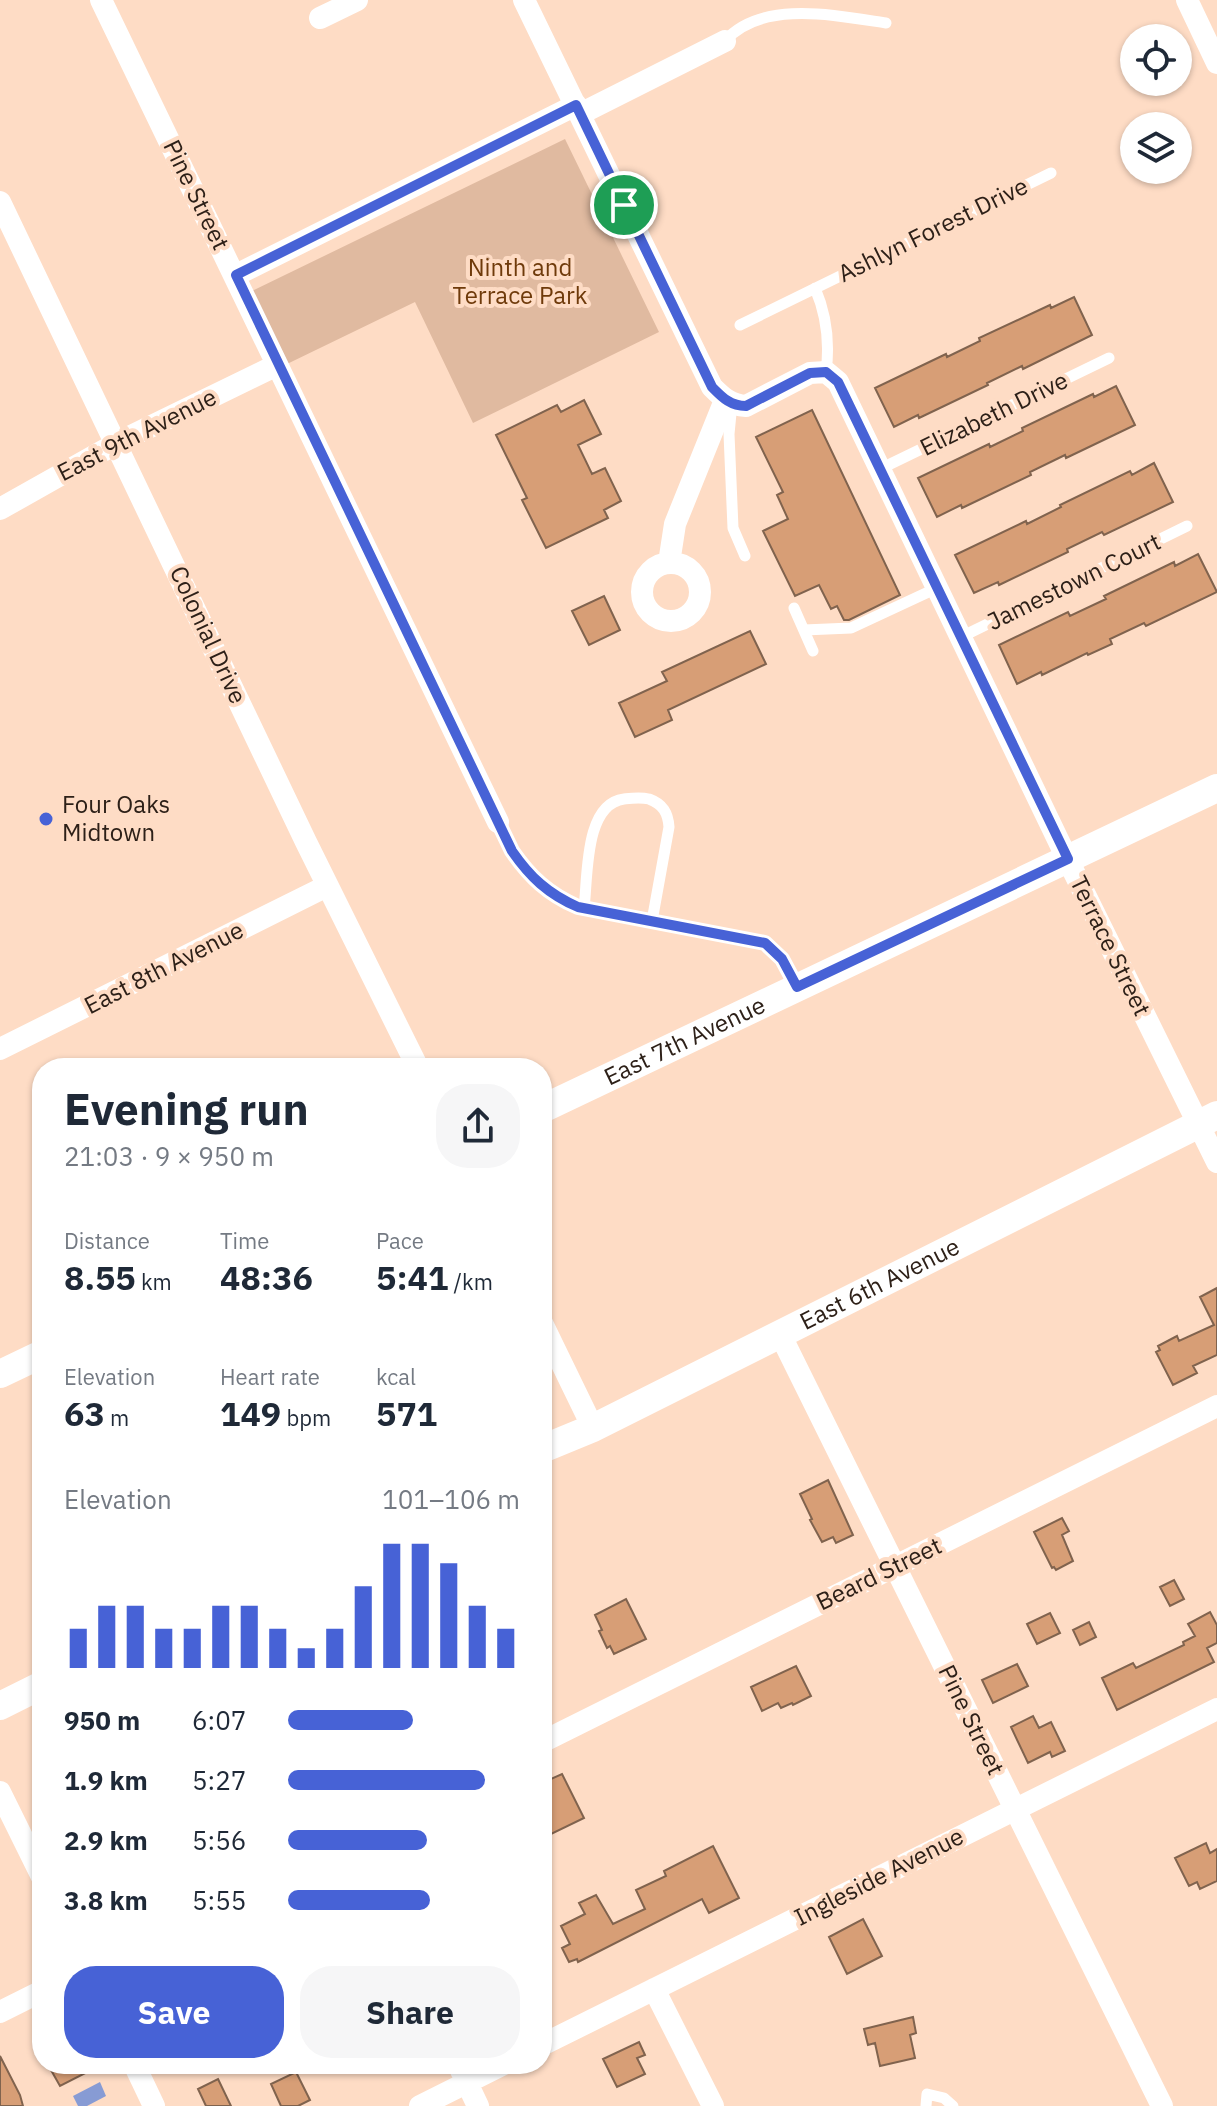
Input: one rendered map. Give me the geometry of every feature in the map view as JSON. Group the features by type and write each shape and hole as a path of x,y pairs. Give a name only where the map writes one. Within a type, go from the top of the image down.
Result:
{"street":[{"name":"Pine Street","path":"101,0 498,822"},
{"path":"524,0 712,387 729,402 746,406 810,373 826,372"},
{"path":"1187,0 1217,63"},
{"path":"320,18 347,2"},
{"path":"236,275 725,41"},
{"name":"Colonial Drive","path":"0,202 327,886 413,1058"},
{"name":"East 9th Avenue","path":"0,509 117,443 277,365"},
{"name":"Terrace Street","path":"826,372 838,382 1068,859 1208,1119 1217,1162"},
{"path":"669,563 675,524 729,402"},
{"name":"East 7th Avenue","path":"552,1104 1217,788"},
{"name":"East 8th Avenue","path":"0,1049 327,886"},
{"name":"East 6th Avenue","path":"552,1445 593,1428 1208,1119"},
{"name":"Pine Street","path":"780,1334 1162,2106"},
{"path":"552,1344 593,1428"},
{"path":"0,1374 32,1359"},
{"name":"Beard Street","path":"552,1737 1217,1406"},
{"path":"0,1706 32,1690"},
{"name":"Ingleside Avenue","path":"552,2040 1217,1709"},
{"path":"0,1792 32,1857"},
{"path":"654,1989 713,2106"},
{"path":"0,2012 32,1996"},
{"path":"139,2074 154,2106"},
{"path":"420,2106 462,2074 478,2106"}],"lane":[{"path":"725,41 734,28 777,6 804,7 886,23"},
{"name":"Ashlyn Forest Drive","path":"740,325 1051,173"},
{"name":"Ashlyn Forest Drive","path":"815,288 827,328 829,353 826,372"},
{"name":"Elizabeth Drive","path":"880,469 1109,358"},
{"path":"729,402 733,528 745,556"},
{"name":"Jamestown Court","path":"961,637 1187,526"},
{"path":"804,630 851,628 937,588"},
{"path":"794,608 813,651"},
{"path":"584,908 595,822 604,809 618,800 641,797 658,803 668,815 669,827 652,921"},
{"path":"498,822 529,876 555,898 584,908 765,943 782,959 797,987"},
{"path":"926,2106 927,2094 944,2098 953,2106"}],"green space":[{"name":"Ninth and Terrace Park","path":"565,139 659,332 473,423 415,302 287,364 252,291"}],"water":[{"path":"100,2082 106,2096 87,2106 78,2106 73,2096"}],"building":[{"path":"1074,297 1092,335 894,427 875,388 946,354 947,357 980,341 979,338 1050,305 1051,308"},
{"path":"1116,386 1135,425 937,517 918,478 989,444 990,447 1093,394 1094,397"},
{"path":"584,400 601,434 578,445 592,474 605,468 621,501 604,510 608,518 546,548 522,500 527,498 496,435 557,405 561,412"},
{"path":"812,410 900,595 849,620 844,620 837,606 831,609 819,585 795,596 763,531 788,519 777,495 783,492 756,437"},
{"path":"1154,463 1173,502 1104,535 1102,532 999,585 998,582 974,593 955,555 1026,521 1027,524 1130,471 1132,475"},
{"path":"1198,554 1217,592 1146,626 1144,623 1110,639 1112,644 1017,684 999,645 1068,612 1070,616 1174,562 1175,566"},
{"path":"604,596 620,630 589,645 572,611"},
{"path":"750,631 766,664 668,710 672,720 635,737 619,703 667,681 662,672"},
{"path":"1217,1288 1217,1355 1193,1366 1197,1373 1173,1385 1156,1352 1160,1350 1158,1346 1177,1336 1179,1341 1214,1325 1200,1297"},
{"path":"828,1480 853,1535 836,1543 833,1537 822,1542 800,1494"},
{"path":"1062,1518 1069,1531 1062,1535 1073,1561 1056,1570 1052,1568 1034,1532"},
{"path":"1174,1580 1184,1599 1170,1606 1160,1587"},
{"path":"626,1599 646,1639 614,1654 610,1646 607,1648 595,1615"},
{"path":"1210,1612 1217,1625 1217,1643 1207,1648 1214,1662 1117,1710 1102,1678 1133,1663 1136,1668 1184,1645 1183,1642 1195,1636 1188,1624"},
{"path":"1050,1613 1060,1633 1037,1644 1027,1624"},
{"path":"1089,1622 1096,1637 1080,1645 1073,1630"},
{"path":"1017,1664 1028,1686 993,1703 982,1680"},
{"path":"796,1666 811,1696 793,1705 781,1708 778,1703 762,1711 751,1687"},
{"path":"1033,1716 1039,1728 1051,1722 1065,1751 1052,1757 1050,1752 1028,1763 1011,1727"},
{"path":"562,1774 584,1818 552,1834 552,1778"},
{"path":"1206,1843 1210,1853 1217,1849 1217,1881 1200,1889 1197,1882 1189,1886 1175,1858"},
{"path":"713,1846 739,1898 709,1913 702,1899 578,1962 577,1959 569,1962 562,1948 570,1944 561,1926 585,1914 579,1903 596,1895 613,1924 645,1909 636,1890 666,1876 664,1871"},
{"path":"863,1919 882,1956 847,1974 829,1937"},
{"path":"913,2017 916,2033 910,2035 915,2058 880,2066 875,2043 868,2045 864,2029"},
{"path":"639,2042 645,2055 637,2058 645,2074 617,2087 603,2059"},
{"path":"0,2056 20,2095 23,2106 0,2106"},
{"path":"53,2074 83,2074 60,2086"},
{"path":"297,2074 310,2100 298,2106 281,2106 271,2084"},
{"path":"218,2079 231,2106 206,2106 198,2089"}],"place":[{"name":"Four Oaks Midtown","path":"46,819"}],"route":[{"path":"576,105 624,205 712,387 725,400 737,406 746,406 810,373 826,372 838,382 1068,859 797,987 782,959 765,943 578,907 555,898 529,876 512,851 236,275 576,105"}]}
